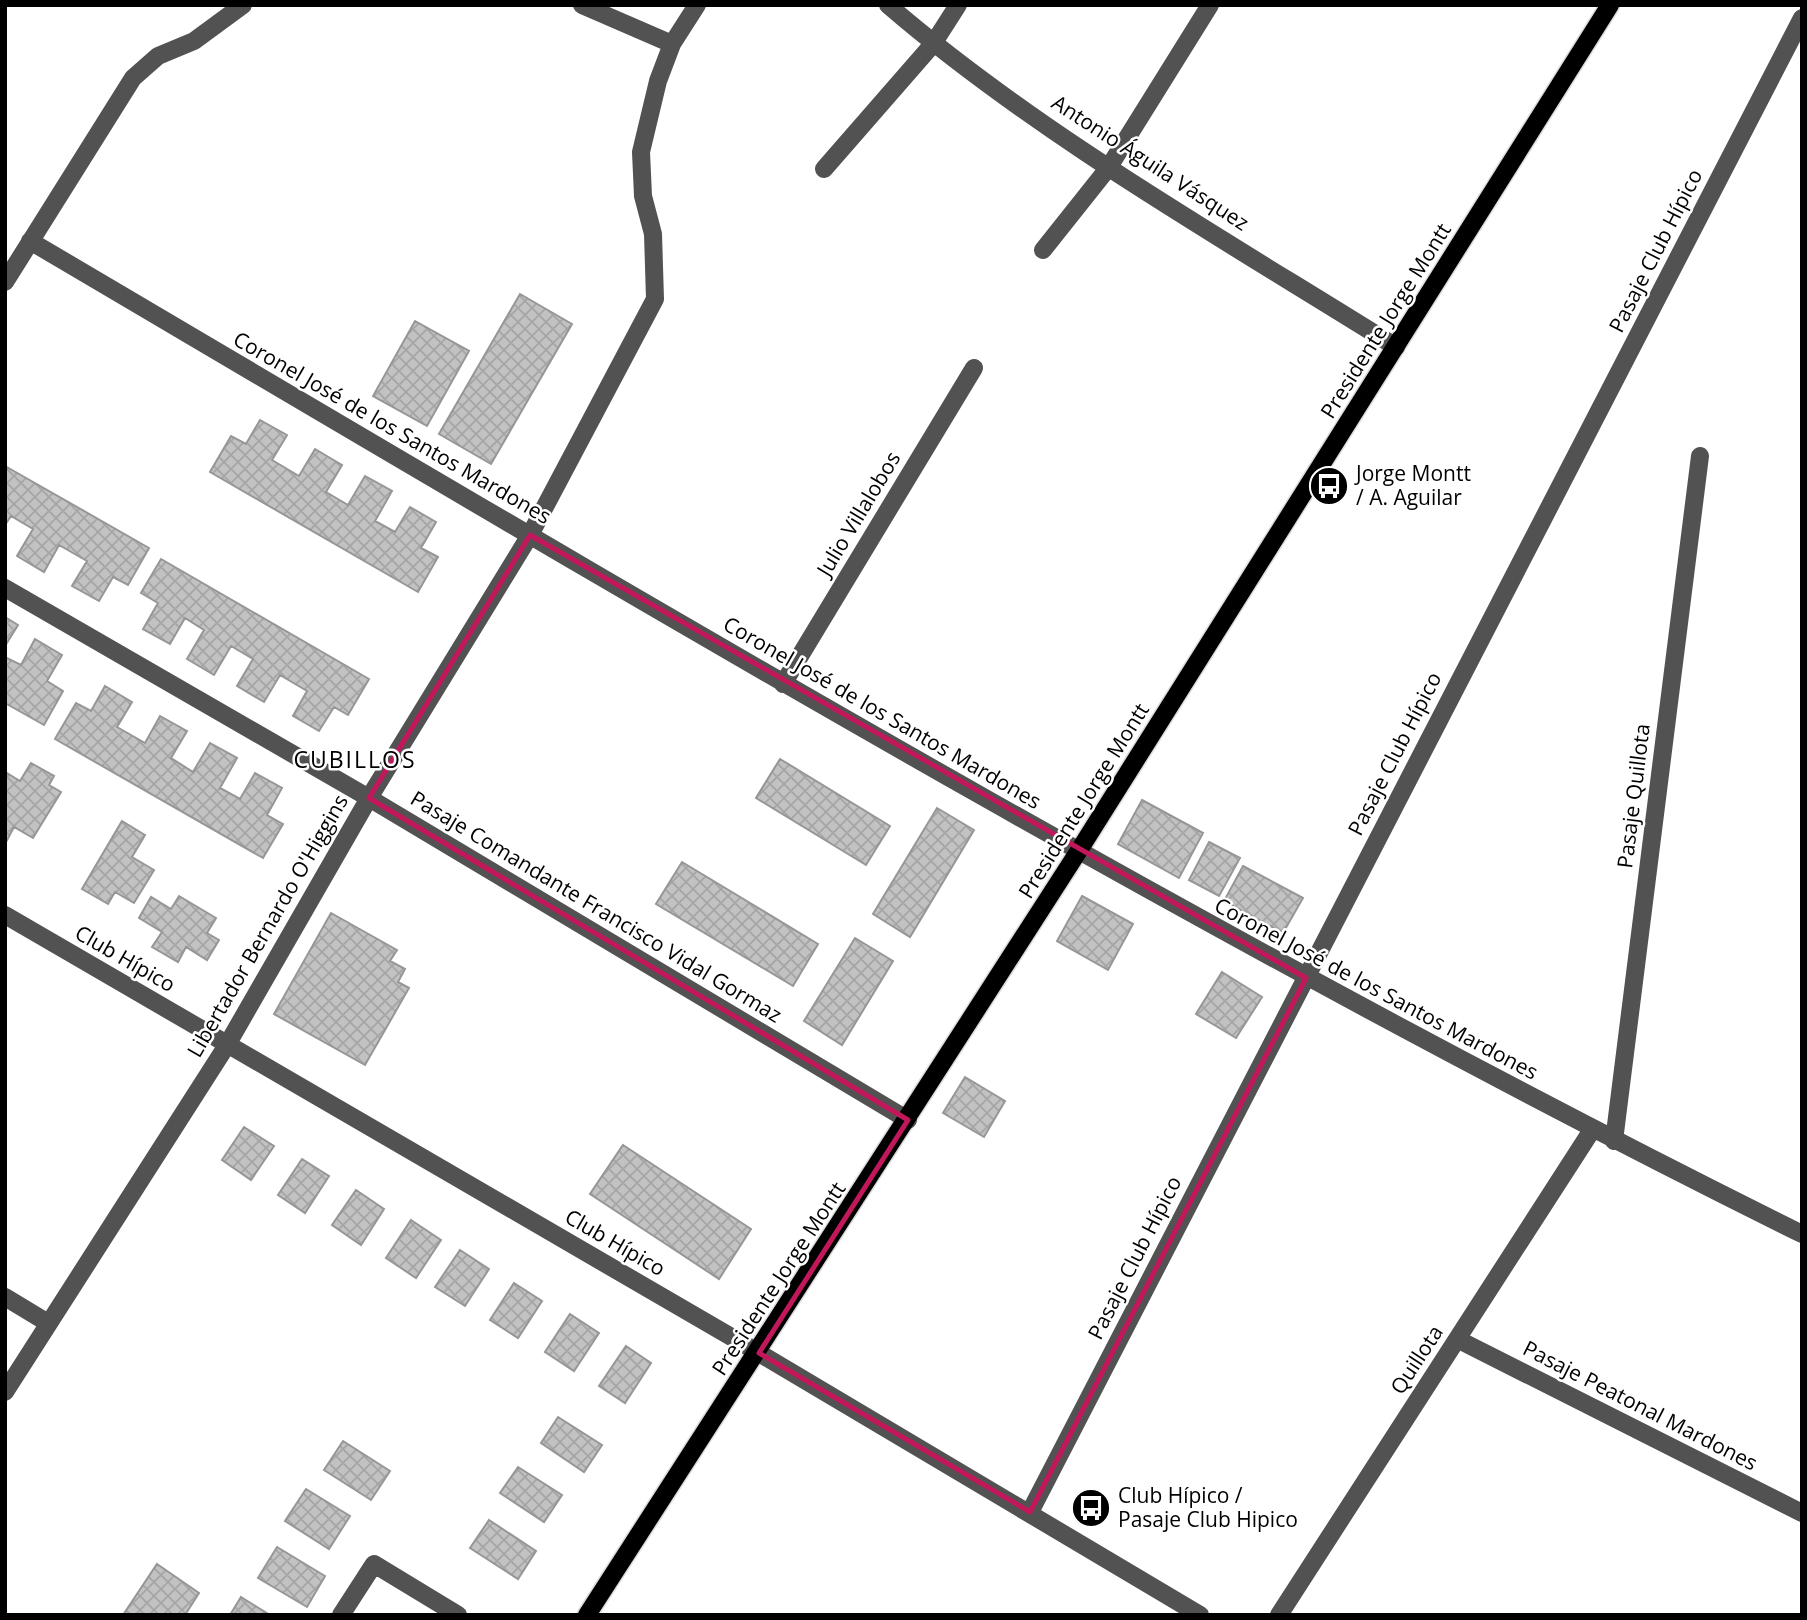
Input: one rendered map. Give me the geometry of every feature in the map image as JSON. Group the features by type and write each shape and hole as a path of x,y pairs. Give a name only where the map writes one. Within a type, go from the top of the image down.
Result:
{"main road":[{"name":"Presidente Jorge Montt","path":"587,1615 759,1353 1078,852 1610,5"}],"street":[{"path":"5,282 133,78 158,56 194,41 243,5"},
{"path":"582,5 672,44"},
{"name":"Libertador Bernardo O'Higgins","path":"5,1392 227,1045 369,798 530,535 655,299 653,234 643,196 642,152 648,112 672,44 697,5"},
{"name":"Antonio Águila Vásquez","path":"888,5 933,44 1109,167 1396,347"},
{"path":"824,169 933,44 958,5"},
{"path":"1043,250 1109,167 1210,5"},
{"name":"Pasaje Club Hípico","path":"1030,1512 1802,18"},
{"name":"Coronel José de los Santos Mardones","path":"30,242 783,684 1078,852 1306,978 1592,1130 1802,1234"},
{"name":"Julio Villalobos","path":"783,684 974,368"},
{"name":"Pasaje Quillota","path":"1614,1141 1700,456"},
{"name":"Pasaje Comandante Francisco Vidal Gormaz","path":"5,588 369,798 908,1119"},
{"name":"Club Hípico","path":"5,915 759,1353 1200,1615"},
{"name":"Quillota","path":"1279,1615 1592,1130"},
{"path":"5,1297 48,1323"},
{"name":"Pasaje Peatonal Mardones","path":"1457,1339 1802,1513"},
{"path":"341,1615 374,1564 457,1615"}],"highlighted area":[{"path":"530,535 1306,978 1030,1512 759,1353 908,1120 369,798"}],"building":[{"path":"520,294 572,324 491,464 439,434"},
{"path":"415,321 469,351 427,426 373,396"},
{"path":"260,420 287,435 272,460 299,476 315,449 342,465 326,492 348,505 365,476 392,491 375,521 395,532 410,507 436,522 421,548 438,557 418,592 210,472 231,436 246,444"},
{"path":"5,466 149,548 128,585 113,577 99,601 72,586 87,561 59,545 44,572 17,556 33,529 11,516 5,525"},
{"path":"161,559 369,679 348,715 334,707 319,731 293,716 307,691 280,675 264,702 237,686 253,659 231,646 214,675 187,659 204,630 185,618 170,644 143,629 158,603 141,593"},
{"path":"5,617 18,625 5,646"},
{"path":"35,639 62,655 47,681 63,691 44,725 5,703 5,657 21,665"},
{"path":"105,686 132,702 117,727 145,743 160,716 187,731 171,758 193,772 210,743 237,758 220,788 240,799 255,773 282,788 267,815 283,824 263,858 55,739 76,703 91,711"},
{"path":"780,759 890,826 866,865 756,798"},
{"path":"31,763 54,776 49,785 61,792 33,838 14,827 6,842 5,776 7,773 20,781"},
{"path":"1142,800 1203,833 1179,878 1118,844"},
{"path":"937,808 974,830 910,937 873,914"},
{"path":"122,821 145,835 132,857 154,870 134,903 115,892 108,904 82,889"},
{"path":"1209,842 1240,858 1219,896 1189,880"},
{"path":"682,862 818,944 793,986 656,904"},
{"path":"1243,866 1303,898 1283,933 1224,901"},
{"path":"179,896 216,918 207,933 219,940 207,960 186,947 178,962 152,947 162,932 139,918 151,897 171,909"},
{"path":"1082,896 1133,924 1108,970 1057,941"},
{"path":"331,913 397,950 390,961 405,969 398,982 409,988 365,1065 274,1014"},
{"path":"855,938 893,961 842,1045 804,1021"},
{"path":"1222,972 1262,997 1236,1038 1196,1014"},
{"path":"965,1077 1005,1101 984,1137 943,1113"},
{"path":"244,1127 274,1146 251,1180 222,1160"},
{"path":"623,1145 751,1229 719,1279 590,1194"},
{"path":"302,1159 329,1176 305,1213 278,1195"},
{"path":"356,1190 384,1209 361,1245 332,1225"},
{"path":"411,1220 441,1240 416,1278 386,1258"},
{"path":"460,1250 489,1269 465,1306 435,1287"},
{"path":"514,1283 542,1301 518,1338 490,1320"},
{"path":"570,1314 599,1333 574,1371 545,1352"},
{"path":"626,1346 651,1363 625,1403 599,1386"},
{"path":"558,1417 602,1445 584,1472 541,1443"},
{"path":"343,1441 390,1471 371,1500 324,1470"},
{"path":"518,1467 562,1495 544,1522 500,1493"},
{"path":"306,1489 350,1516 329,1549 285,1521"},
{"path":"489,1520 536,1551 518,1579 470,1548"},
{"path":"277,1547 325,1576 307,1607 258,1578"},
{"path":"157,1564 199,1593 185,1615 123,1615"},
{"path":"241,1597 270,1615 230,1615"}],"place":[{"name":"Jorge Montt / A. Aguilar","path":"1329,486"},
{"name":"Club Hípico / Pasaje Club Hipico","path":"1091,1508"}],"district":[{"name":"CUBILLOS","path":"355,760"}]}
